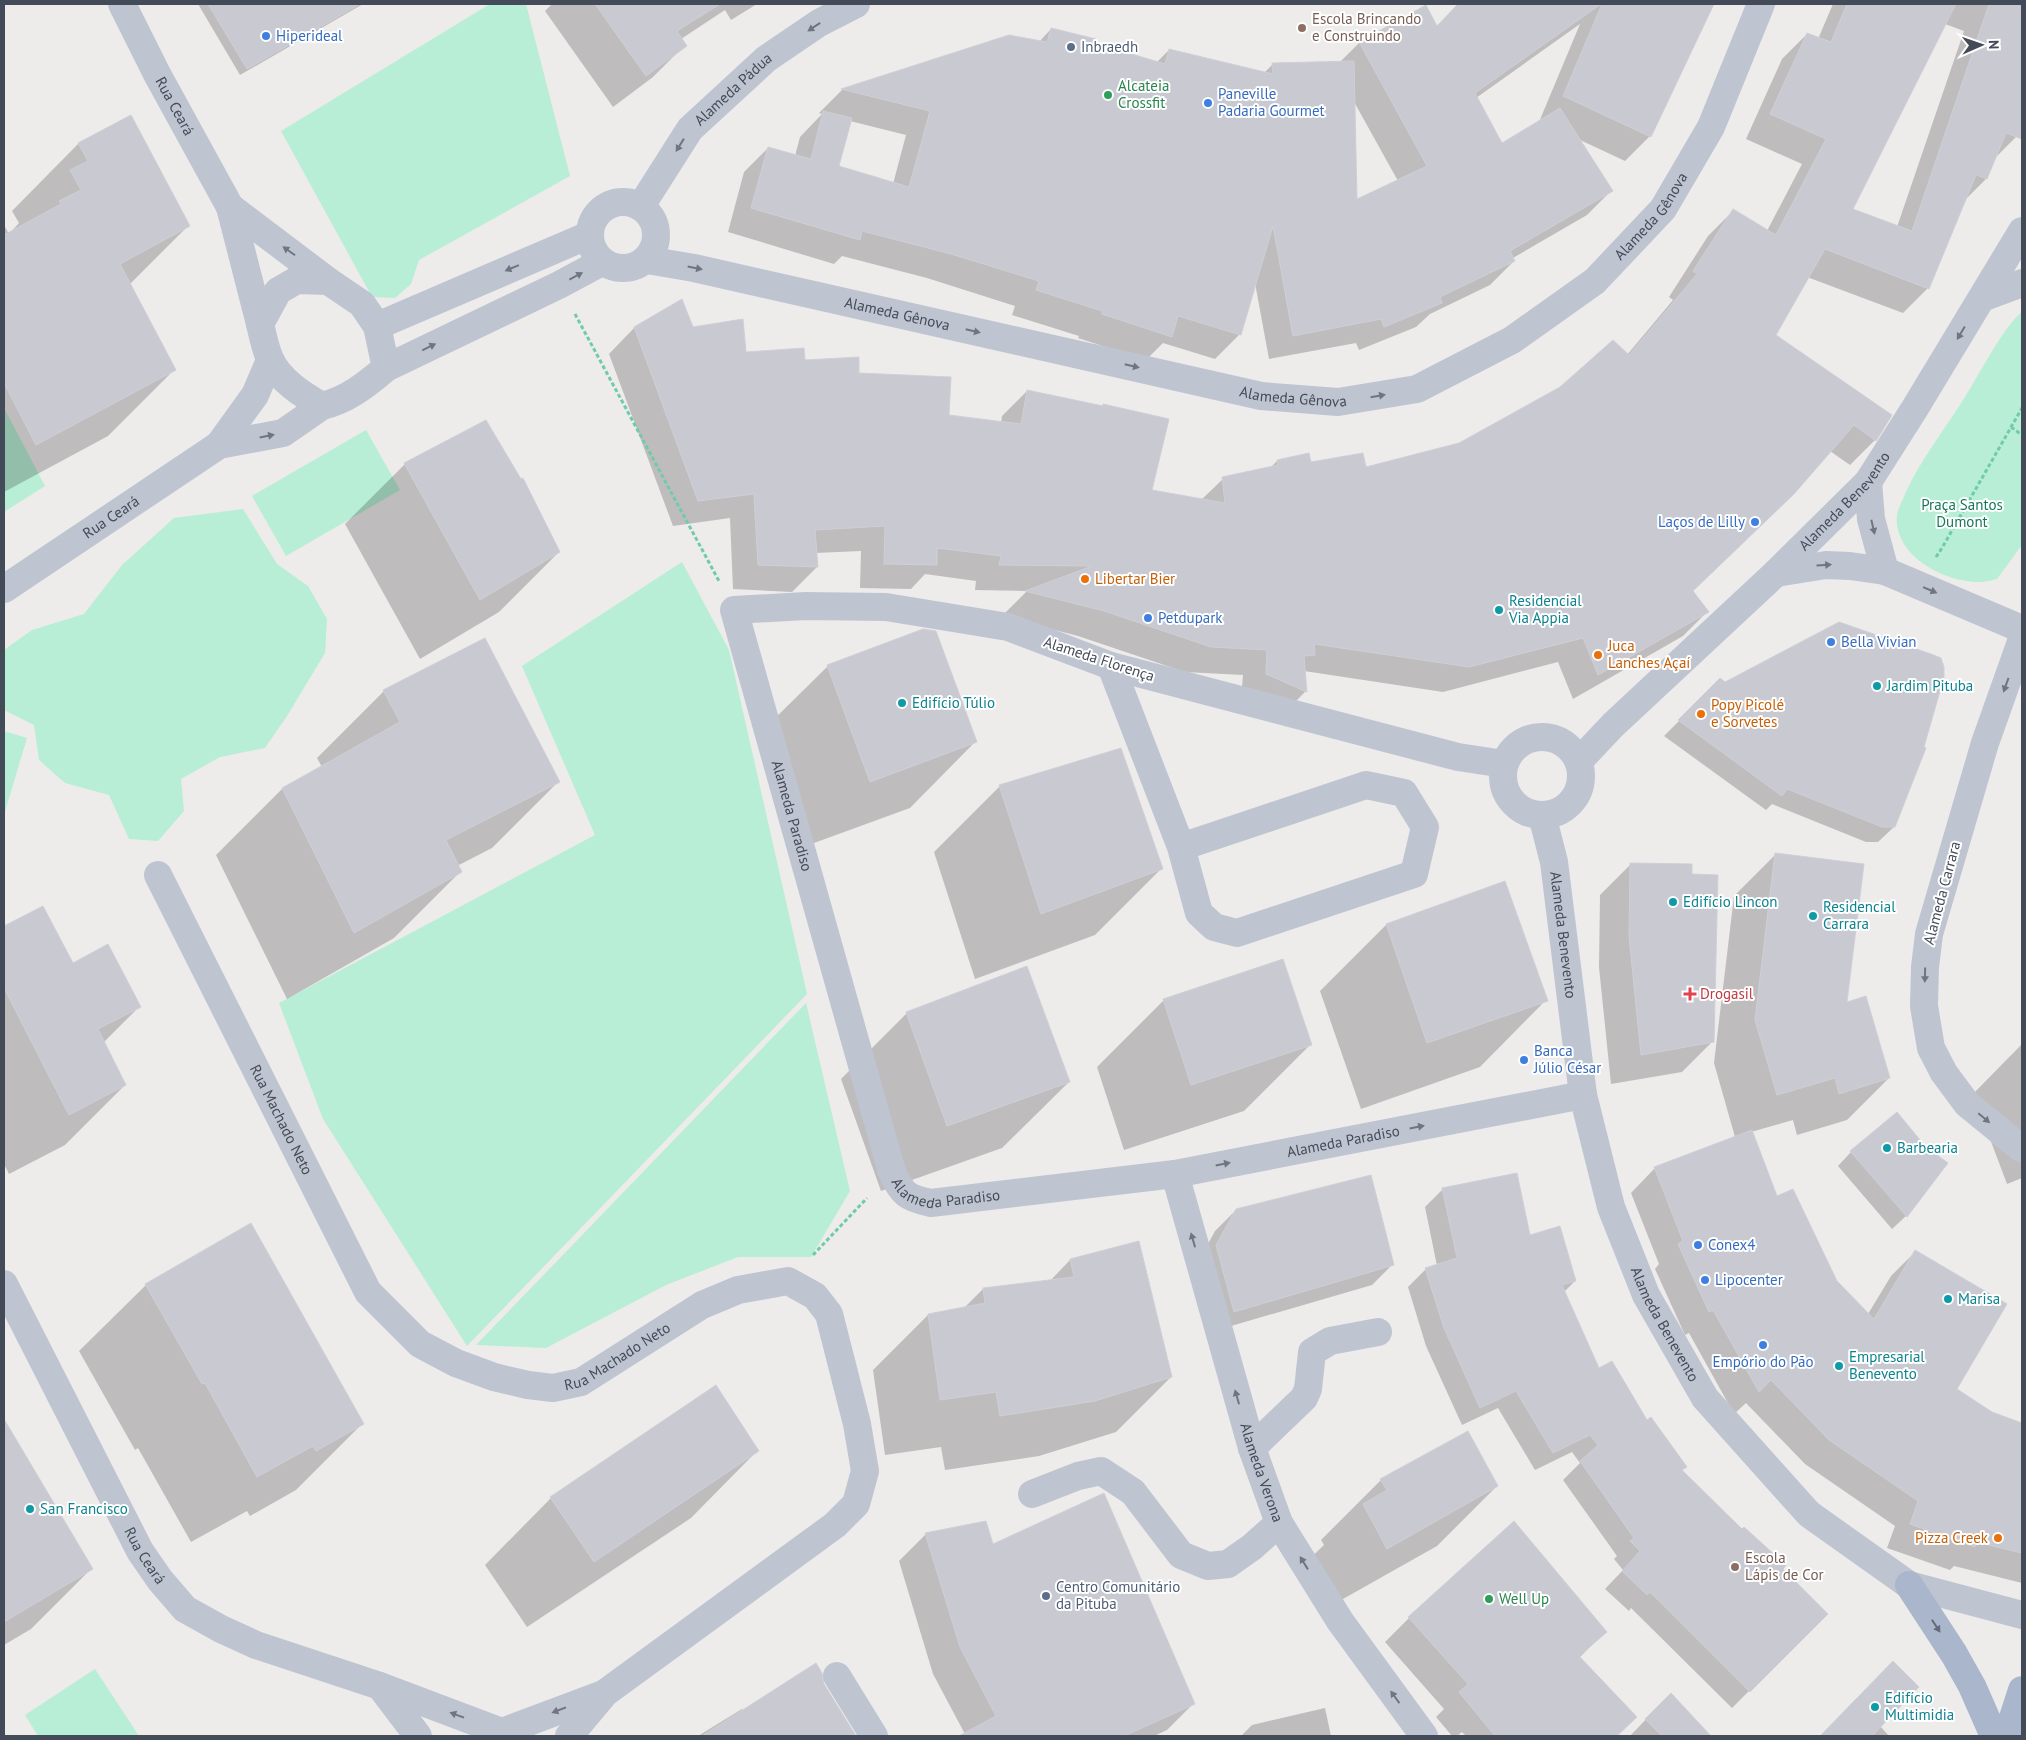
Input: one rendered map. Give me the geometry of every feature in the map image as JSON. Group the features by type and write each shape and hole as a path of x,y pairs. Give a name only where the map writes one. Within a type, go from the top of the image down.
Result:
{"main road":[{"path":"1909,1585 1954,1654 1972,1686 1994,1736"},
{"path":"2007,1736 2022,1690"}],"street":[{"name":"Rua Ceará","path":"122,4 157,74 230,207 260,324"},
{"name":"Alameda Pádua","path":"642,206 690,130 766,59 819,23 856,4"},
{"name":"Alameda Gênova","path":"647,260 694,268 1261,396 1338,402 1417,389 1512,340 1595,281 1663,209 1711,127 1761,4"},
{"path":"624,201 642,206 655,222 657,242 647,260 633,268 616,269 602,262 595,254 589,235 594,218 607,205 624,201"},
{"name":"Rua Ceará","path":"230,207 328,281"},
{"name":"Alameda Benevento","path":"1575,755 1613,724 1776,573 1868,482 2022,232"},
{"path":"377,326 589,235"},
{"path":"386,368 377,326 362,304 328,281 297,280 278,291 260,324 270,360 285,380 322,406 335,403 364,387 386,368 559,285 602,262"},
{"path":"1982,298 2022,284"},
{"name":"Rua Ceará","path":"4,589 219,445 255,396 270,360"},
{"name":"Rua Ceará","path":"219,445 283,433 322,406"},
{"path":"1868,482 1871,519 1885,571"},
{"path":"1776,573 1826,565 1885,571 2022,629"},
{"name":"Alameda Florença","path":"734,610 806,606 886,607 1008,627 1111,666 1504,770"},
{"name":"Alameda Paradiso","path":"734,610 892,1172 900,1190 912,1199 931,1203 1175,1174 1583,1095"},
{"name":"Alameda Carrara","path":"2022,639 1985,743 1928,934 1924,1006 1931,1048 1944,1073 1967,1104 2022,1149"},
{"path":"1111,666 1181,847 1199,913 1214,927 1237,933 1414,874 1425,827 1404,793 1366,785 1181,847"},
{"path":"1547,736 1561,741 1575,755 1582,773 1581,786 1575,798 1566,808 1549,814 1530,814 1510,800 1505,788 1504,770 1511,752 1521,742 1534,737 1547,736"},
{"name":"Alameda Benevento","path":"1549,814 1583,1095 1611,1208 1646,1295 1706,1398 1808,1514 1909,1585 2022,1615"},
{"name":"Rua Machado Neto","path":"158,875 368,1292 420,1344 456,1363 494,1376 528,1385 553,1388 581,1382 702,1305 738,1290 788,1281"},
{"name":"Alameda Verona","path":"1175,1174 1252,1448 1279,1523 1340,1621 1424,1736"},
{"path":"503,1735 604,1693 835,1525 856,1504 865,1471 857,1424 829,1314 815,1296 788,1281"},
{"name":"Rua Ceará","path":"4,1284 140,1551 160,1580 185,1609 221,1629 256,1645 380,1686 503,1735"},
{"path":"1252,1448 1304,1398 1308,1389 1312,1352 1330,1340 1378,1332"},
{"path":"1032,1494 1078,1476 1101,1471 1132,1492 1181,1556 1208,1566 1228,1564 1252,1547 1279,1523"},
{"path":"837,1676 874,1736"},
{"path":"380,1686 418,1736"},
{"path":"570,1736 604,1693"}],"path":[{"path":"559,285 734,610"},
{"path":"1942,548 2022,408"},
{"path":"2011,428 2022,435"},
{"path":"788,1281 892,1172"}],"green space":[{"path":"490,4 526,4 570,176 419,260 411,284 395,298 372,297 281,131"},
{"name":"Praça Santos Dumont","path":"2022,312 2022,545 1997,579 1981,582 1965,581 1936,571 1923,564 1912,554 1903,542 1898,529 1897,515 1911,481 1926,456 1965,397 1999,340"},
{"path":"4,408 45,486 4,512"},
{"path":"366,430 400,490 286,556 252,496"},
{"path":"243,509 277,564 308,586 327,619 325,653 287,716 265,748 220,757 181,779 184,811 158,841 129,839 109,795 65,783 39,760 34,725 4,710 4,650 32,630 84,614 122,565 174,518"},
{"path":"682,562 729,650 807,994 467,1346 323,1119 279,1003 595,835 522,666"},
{"path":"4,731 27,738 4,815"},
{"path":"806,1003 850,1191 811,1257 738,1257 666,1285 546,1348 476,1345"},
{"path":"95,1669 139,1736 38,1736 25,1715"}],"building":[{"name":"Hiperideal","path":"208,4 360,4 247,69"},
{"path":"595,4 720,4 677,31 687,46 646,76"},
{"path":"1458,4 1601,4 1475,93 1502,143 1560,108 1613,191 1510,251 1515,261 1440,297 1442,303 1384,327 1381,319 1293,336 1273,226 1241,335 1178,316 1172,337 1102,314 1102,311 1036,290 1039,281 951,254 862,231 860,240 751,208 768,147 811,159 823,111 852,118 839,166 909,187 930,111 841,89 1009,35 1047,42 1051,28 1096,39 1095,43 1165,64 1169,49 1273,74 1272,63 1354,61 1357,199 1427,166 1359,42 1426,5 1437,26"},
{"path":"1602,4 1714,4 1651,137 1563,96"},
{"path":"1847,4 1956,4 1853,209 1912,231 1989,4 2022,4 2022,139 2006,133 1987,179 1976,175 1929,289 1825,249 1776,335 1892,415 1876,441 1854,425 1794,494 1693,591 1709,612 1598,675 1583,638 1469,667 1314,644 1315,655 1304,656 1307,692 1266,674 1267,650 1211,647 1104,611 1025,591 1092,566 999,565 1001,556 937,548 937,565 884,564 885,526 815,530 818,567 758,565 754,494 698,501 634,327 682,299 693,327 743,319 746,352 804,348 805,360 859,357 859,373 951,377 949,415 1021,424 1027,390 1169,419 1152,490 1225,503 1222,477 1278,465 1277,460 1309,453 1311,462 1363,453 1366,467 1459,443 1560,387 1613,340 1629,355 1697,274 1693,271 1733,209 1776,235 1826,139 1770,114 1807,33 1831,42"},
{"path":"131,115 190,226 120,264 176,370 36,445 4,383 4,235 61,204 59,201 81,190 70,170 88,161 78,143"},
{"path":"486,420 521,479 523,478 560,552 480,600 404,463"},
{"path":"1839,622 1941,658 1944,667 1944,677 1924,747 1926,748 1895,827 1882,827 1787,789 1782,796 1678,720 1720,678 1725,682"},
{"name":"Edifício Túlio","path":"923,629 936,631 977,742 870,782 827,665"},
{"path":"485,638 560,782 446,840 462,872 354,933 282,788 400,722 383,690"},
{"path":"1121,748 1163,869 1041,914 999,785"},
{"path":"1775,853 1864,864 1847,1002 1866,996 1890,1078 1839,1094 1835,1078 1777,1095 1755,1020"},
{"path":"1630,863 1692,864 1692,874 1718,875 1714,1042 1641,1055 1629,936"},
{"path":"1505,881 1548,1001 1427,1043 1386,924"},
{"path":"43,906 73,963 108,944 141,1007 98,1029 126,1085 69,1115 4,988 4,926"},
{"path":"1283,959 1312,1045 1191,1085 1163,999"},
{"path":"1027,966 1070,1082 947,1126 906,1012"},
{"path":"1897,1112 1925,1146 1948,1163 1907,1217 1850,1151"},
{"path":"1752,1130 1777,1196 1793,1189 1837,1281 1874,1319 1915,1250 2007,1304 1957,1389 1992,1412 2022,1423 2022,1553 1976,1542 1975,1547 1910,1524 1918,1501 1829,1440 1771,1380 1759,1392 1713,1310 1709,1312 1678,1244 1683,1241 1654,1167"},
{"path":"1517,1173 1530,1235 1560,1226 1576,1281 1562,1285 1599,1368 1612,1361 1647,1420 1651,1417 1687,1467 1682,1470 1742,1529 1744,1527 1786,1565 1783,1569 1828,1614 1750,1692 1650,1592 1647,1595 1622,1571 1640,1551 1630,1541 1634,1538 1580,1461 1598,1445 1590,1435 1553,1453 1516,1391 1480,1408 1444,1328 1425,1268 1457,1258 1442,1188"},
{"path":"1371,1175 1394,1265 1234,1312 1216,1245 1236,1209"},
{"path":"251,1223 364,1424 316,1451 313,1446 257,1477 205,1383 202,1384 145,1284"},
{"path":"1139,1241 1172,1377 1095,1401 1000,1416 996,1392 940,1400 928,1314 985,1303 983,1288 1074,1277 1070,1259"},
{"path":"716,1385 759,1451 594,1562 550,1497"},
{"name":"San Francisco","path":"4,1419 93,1569 4,1622"},
{"path":"1468,1431 1498,1486 1387,1549 1363,1504 1387,1490 1380,1479"},
{"name":"Centro Comunitário da Pituba","path":"1104,1493 1195,1704 1124,1736 959,1736 996,1716 960,1647 925,1533 986,1521 993,1544"},
{"path":"1514,1521 1607,1632 1579,1656 1637,1717 1617,1736 1495,1736 1459,1692 1468,1684 1408,1617"},
{"name":"Edifício Multimidia","path":"1893,1661 1919,1687 1872,1736 1820,1736"},
{"path":"816,1663 822,1673 824,1684 856,1736 702,1736"},
{"path":"1671,1693 1711,1736 1662,1736 1645,1719"}],"place":[{"name":"Escola Brincando e Construindo","path":"1302,28"},
{"name":"Hiperideal","path":"266,36"},
{"name":"Inbraedh","path":"1071,47"},
{"name":"Alcateia Crossfit","path":"1108,95"},
{"name":"Paneville Padaria Gourmet","path":"1208,103"},
{"name":"Laços de Lilly","path":"1755,522"},
{"name":"Libertar Bier","path":"1085,579"},
{"name":"Residencial Via Appia","path":"1499,610"},
{"name":"Petdupark","path":"1148,618"},
{"name":"Bella Vivian","path":"1831,642"},
{"name":"Juca Lanches Açaí","path":"1598,655"},
{"name":"Jardim Pituba","path":"1877,686"},
{"name":"Edifício Túlio","path":"902,703"},
{"name":"Popy Picolé e Sorvetes","path":"1701,714"},
{"name":"Edifício Lincon","path":"1673,902"},
{"name":"Residencial Carrara","path":"1813,916"},
{"name":"Drogasil","path":"1690,994"},
{"name":"Banca Júlio César","path":"1524,1060"},
{"name":"Barbearia","path":"1887,1148"},
{"name":"Conex4","path":"1698,1245"},
{"name":"Lipocenter","path":"1705,1280"},
{"name":"Marisa","path":"1948,1299"},
{"name":"Empório do Pão","path":"1763,1345"},
{"name":"Empresarial Benevento","path":"1839,1366"},
{"name":"San Francisco","path":"30,1509"},
{"name":"Pizza Creek","path":"1998,1538"},
{"name":"Escola Lápis de Cor","path":"1735,1567"},
{"name":"Centro Comunitário da Pituba","path":"1046,1596"},
{"name":"Well Up","path":"1489,1599"},
{"name":"Edifício Multimidia","path":"1875,1707"}]}
